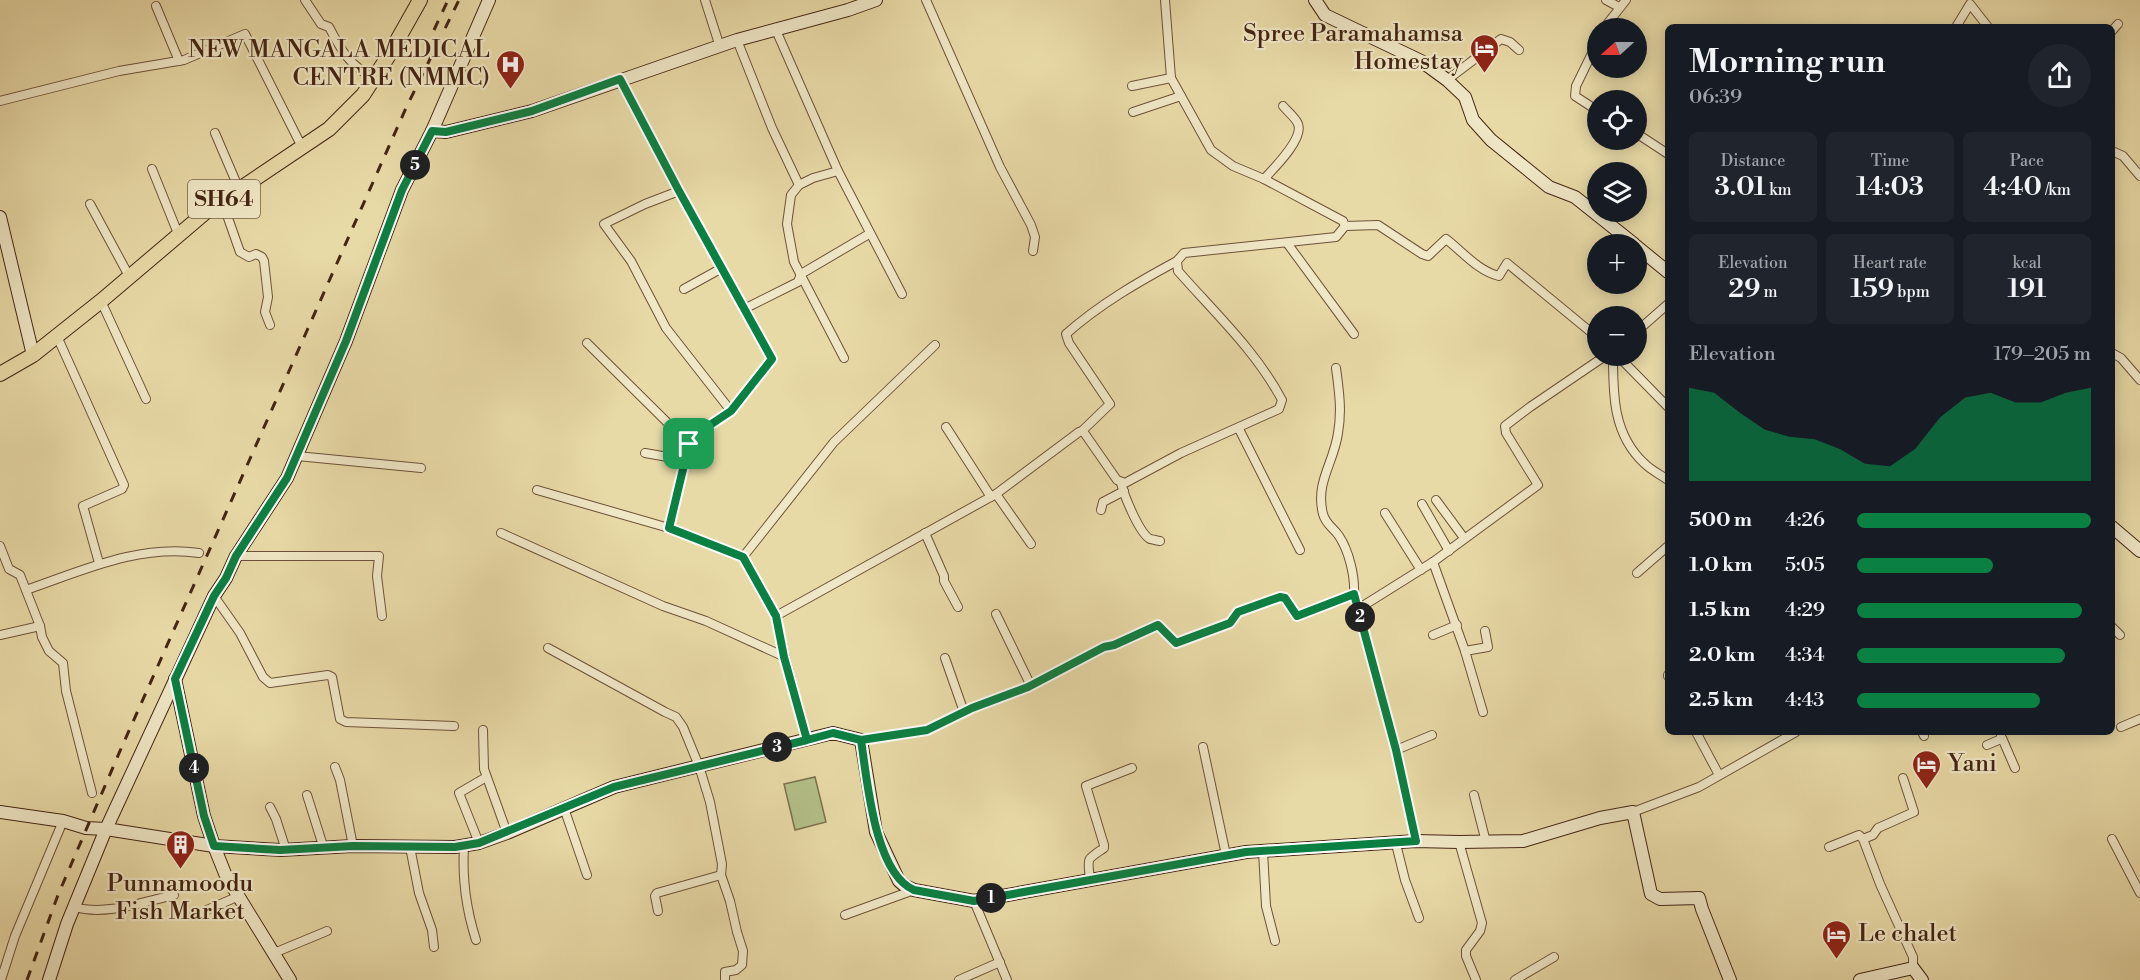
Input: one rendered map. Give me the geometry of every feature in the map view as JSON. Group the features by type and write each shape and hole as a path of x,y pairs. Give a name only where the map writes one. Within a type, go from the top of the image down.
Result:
{"main road":[{"name":"SH64","path":"0,374 33,354 101,301 207,211 330,129 374,79 420,0"},
{"path":"49,980 74,907 106,829 214,596 226,578 236,556 287,478 297,456 346,341 402,190 432,131 489,0"},
{"path":"432,131 446,132 532,111 737,40 848,10 876,0"},
{"path":"1315,0 1325,15 1420,61 1448,80 1465,97 1473,120 1491,140 1549,187 1575,197 1621,234"},
{"path":"0,217 33,354"},
{"path":"1647,255 1665,270"},
{"path":"2115,530 2140,551"},
{"path":"175,679 204,816 214,846 226,876 290,980"},
{"path":"0,812 63,821 86,828 214,846 286,850 353,846 464,846 507,833 614,787 833,733 861,740 876,832 899,881 914,890 974,901 1226,855 1416,841 1522,840 1600,818 1634,812 1651,894 1660,899 1699,898 1730,980"},
{"path":"1860,980 1913,968 1922,980"}],"street":[{"path":"305,0 321,24 329,27 344,56 359,70 374,79"},
{"path":"705,0 720,46"},
{"path":"926,0 1000,167 1031,225 1035,237 1033,251"},
{"path":"1165,0 1170,78 1211,150 1233,166 1264,179 1343,221 1345,226"},
{"path":"1606,0 1622,4 1612,18"},
{"path":"1957,24 1967,2 1986,24"},
{"path":"156,6 178,61"},
{"path":"775,28 838,171 902,294"},
{"path":"0,101 119,71 178,61 245,34 302,147"},
{"path":"1448,80 1501,39 1510,42 1519,50"},
{"path":"737,40 772,128 799,185"},
{"path":"1587,64 1576,86 1575,96 1587,104"},
{"path":"1132,86 1170,78"},
{"path":"620,79 772,359 731,411 695,435 689,444 669,528"},
{"path":"1133,112 1181,96"},
{"path":"1264,179 1295,143 1299,132 1298,123 1283,106"},
{"path":"215,133 239,189"},
{"path":"1647,140 1665,152"},
{"path":"2115,152 2123,156 2140,176"},
{"path":"152,169 179,236"},
{"path":"838,171 813,178 799,185 790,195 787,224 794,262 844,358"},
{"path":"679,191 604,224 631,261 666,328 731,411"},
{"path":"222,201 240,252 249,257 256,254 264,261 268,297 265,312 270,325"},
{"path":"90,204 129,276"},
{"path":"776,616 994,495 1068,438 1082,431 1110,404 1070,343 1066,333 1130,287 1177,261 1184,253 1336,237 1345,226 1378,225 1428,256 1446,239 1488,274 1499,276 1507,263 1587,329"},
{"path":"744,309 798,282 801,274 869,234"},
{"path":"1287,243 1354,334"},
{"path":"1101,510 1103,502 1125,483 1181,453 1280,410 1282,400 1251,352 1178,271 1177,261"},
{"path":"684,289 722,268"},
{"path":"101,301 146,399"},
{"path":"1647,322 1665,307"},
{"path":"56,334 124,485 117,493 82,506 99,563"},
{"path":"587,343 689,444"},
{"path":"743,557 834,442 935,345"},
{"path":"2115,355 2121,358 2140,380"},
{"path":"1358,609 1449,551 1538,485 1506,433 1505,426 1590,366"},
{"path":"1613,366 1613,391 1617,417 1624,439 1645,464 1665,478"},
{"path":"1628,366 1665,404"},
{"path":"1336,368 1341,409 1338,436 1320,488 1323,513 1327,525 1338,535 1355,581 1354,594 1396,750 1416,841"},
{"path":"946,427 1031,544"},
{"path":"1239,429 1300,550"},
{"path":"1082,431 1122,487 1145,535 1149,539 1160,541"},
{"path":"645,453 686,460"},
{"path":"297,456 421,468"},
{"path":"537,490 669,528 743,557 776,616 784,657 807,740"},
{"path":"1436,500 1464,538"},
{"path":"1422,504 1449,551"},
{"path":"1385,513 1421,570"},
{"path":"501,533 663,606 706,621 784,657"},
{"path":"925,533 944,576 944,581 958,607"},
{"path":"0,546 9,569 20,575 49,651 63,663 66,691 92,793"},
{"path":"1637,573 1665,549"},
{"path":"26,590 99,563 155,550 198,553"},
{"path":"236,556 379,556 377,576 382,616"},
{"path":"1433,562 1465,651 1483,712"},
{"path":"861,740 927,730 964,712 1031,686 1104,647 1114,645 1158,625 1176,643 1230,623 1238,612 1280,597 1285,598 1297,616 1354,594"},
{"path":"214,596 240,633 263,677 270,683 328,675 332,677 340,718 346,722 454,726"},
{"path":"996,614 1031,686"},
{"path":"0,635 40,626"},
{"path":"1433,634 1456,626"},
{"path":"2115,630 2120,635"},
{"path":"1465,651 1488,646 1485,631"},
{"path":"548,648 676,717 699,766 710,802 722,864 721,875 743,951 742,965 736,970 725,972 725,980"},
{"path":"945,658 964,712"},
{"path":"2121,728 2140,719"},
{"path":"483,730 484,769 507,833"},
{"path":"1396,750 1432,735"},
{"path":"1698,735 1719,775"},
{"path":"1634,812 1699,787 1791,735"},
{"path":"1987,745 2001,735 2015,768"},
{"path":"1203,747 1226,855"},
{"path":"335,767 340,780 353,846"},
{"path":"1090,880 1087,862 1104,848 1104,845 1086,786 1132,768"},
{"path":"1863,839 1873,835 1885,824 1914,812 1903,778"},
{"path":"479,843 459,793 483,779"},
{"path":"307,795 324,849"},
{"path":"1474,795 1486,842"},
{"path":"270,807 286,850"},
{"path":"564,808 587,874"},
{"path":"1,980 2,967 63,821"},
{"path":"1829,847 1859,835 1863,839 1912,957 1913,968"},
{"path":"2112,839 2140,893"},
{"path":"1459,842 1482,923 1480,931 1466,950 1466,956 1476,980"},
{"path":"1396,844 1419,918"},
{"path":"464,846 463,881 476,940"},
{"path":"410,847 419,893 432,930 434,947"},
{"path":"1263,851 1266,906 1275,941"},
{"path":"657,911 659,909 655,896 657,893 721,875"},
{"path":"844,915 914,890"},
{"path":"74,907 102,911 174,895"},
{"path":"193,916 239,896"},
{"path":"974,901 1007,980"},
{"path":"274,953 327,931"},
{"path":"1515,980 1554,957"},
{"path":"960,980 1000,962"}],"green space":[{"path":"815,777 826,822 795,830 784,784"}],"railway":[{"path":"434,30 448,0"},
{"path":"27,980 58,895 120,751 406,108 459,0"}],"place":[{"name":"Spree Paramahamsa Homestay","path":"1484,74"},
{"name":"NEW MANGALA MEDICAL CENTRE (NMMC)","path":"511,90"},
{"name":"Yani","path":"1927,790"},
{"name":"Punnamoodu Fish Market","path":"180,870"},
{"name":"Le chalet","path":"1837,960"}],"route":[{"path":"689,444 669,528 743,557 776,616 784,657 807,740 833,733 861,740 876,832 895,875 905,886 914,890 974,901 1246,852 1416,841 1396,750 1354,594 1297,616 1285,598 1280,597 1238,612 1230,623 1176,643 1158,625 1114,645 1104,647 1028,687 972,708 927,730 861,740 833,733 807,740 614,787 479,843 455,847 353,846 280,850 214,846 204,816 175,679 214,596 226,578 236,556 287,478 346,341 402,190 432,131 446,132 532,111 620,79 772,359 731,411 695,435 689,444"}]}
